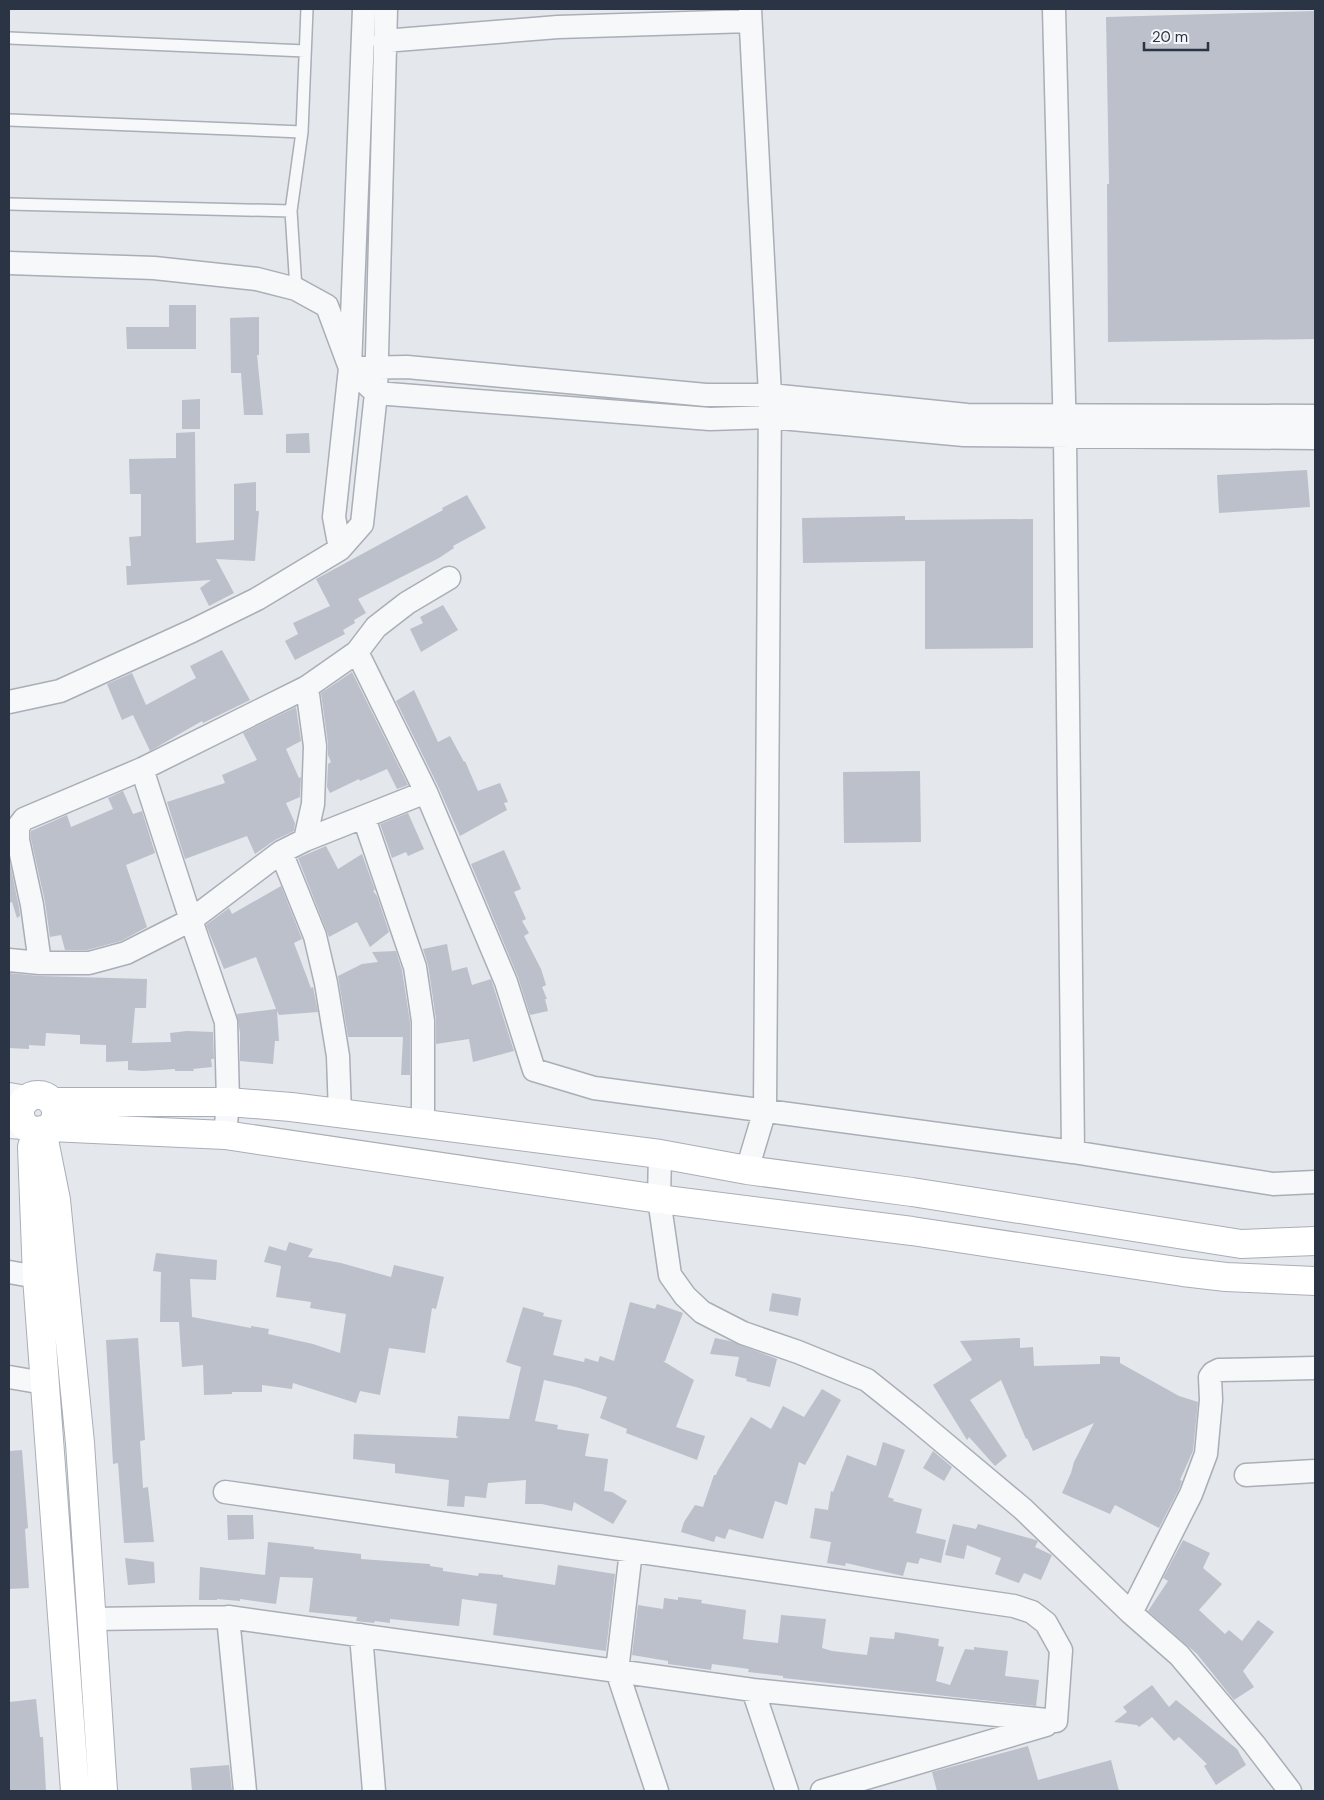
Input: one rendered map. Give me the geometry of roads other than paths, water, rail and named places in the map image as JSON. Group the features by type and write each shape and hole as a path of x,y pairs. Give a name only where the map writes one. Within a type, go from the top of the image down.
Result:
{"main road":[{"path":"30,1117 228,1102 660,1154 747,1170 912,1192 1241,1244 1315,1242"},
{"path":"30,1117 225,1135 659,1199 912,1231 1217,1276 1315,1281"},
{"path":"30,1117 37,1277 74,1791"},
{"path":"30,1117 57,1210 80,1443 103,1791"}],"street":[{"path":"340,549 334,516 350,368 364,9"},
{"path":"9,702 60,691 257,599 340,549 362,524 376,393 386,9"},
{"path":"1054,9 1064,426 1073,1152"},
{"path":"384,41 558,18 750,15 770,417 765,1110 747,1170"},
{"path":"9,264 154,268 257,279 296,289 327,306 350,368 376,393 710,419 770,417 964,435 1064,426 1315,416"},
{"path":"350,368 407,367 706,395 770,395 1064,426 1315,438"},
{"path":"40,963 32,905 18,840 18,827 24,820 142,769 307,687 357,652 376,627 407,603 449,578"},
{"path":"357,652 426,792 506,982 534,1070 594,1088 1073,1152 1273,1184 1315,1182"},
{"path":"305,840 313,804 315,746 307,687"},
{"path":"142,769 226,1022 228,1102 225,1135"},
{"path":"9,960 40,963 89,963 126,953 191,920 281,852 305,840 426,792"},
{"path":"364,818 415,967 423,1021 423,1125"},
{"path":"281,852 315,936 338,1056 340,1114"},
{"path":"660,1154 659,1199 670,1275 685,1296 702,1312 743,1333 798,1352 867,1380 912,1416 1023,1509 1179,1655 1254,1744 1290,1791"},
{"path":"9,1272 37,1277"},
{"path":"1132,1613 1191,1494 1206,1454 1211,1400 1210,1377 1219,1370 1315,1368"},
{"path":"9,1377 44,1383"},
{"path":"1246,1475 1315,1471"},
{"path":"225,1492 1014,1606 1032,1612 1046,1623 1061,1650 1056,1722"},
{"path":"631,1551 618,1671 656,1791"},
{"path":"92,1619 228,1616 753,1690 1056,1722"},
{"path":"228,1616 245,1791"},
{"path":"361,1635 374,1791"},
{"path":"753,1690 787,1791"},
{"path":"822,1791 1056,1722"}],"lane":[{"path":"296,289 291,211 302,132 307,9"},
{"path":"9,38 305,51"},
{"path":"9,120 302,132"},
{"path":"9,204 291,211"}]}
